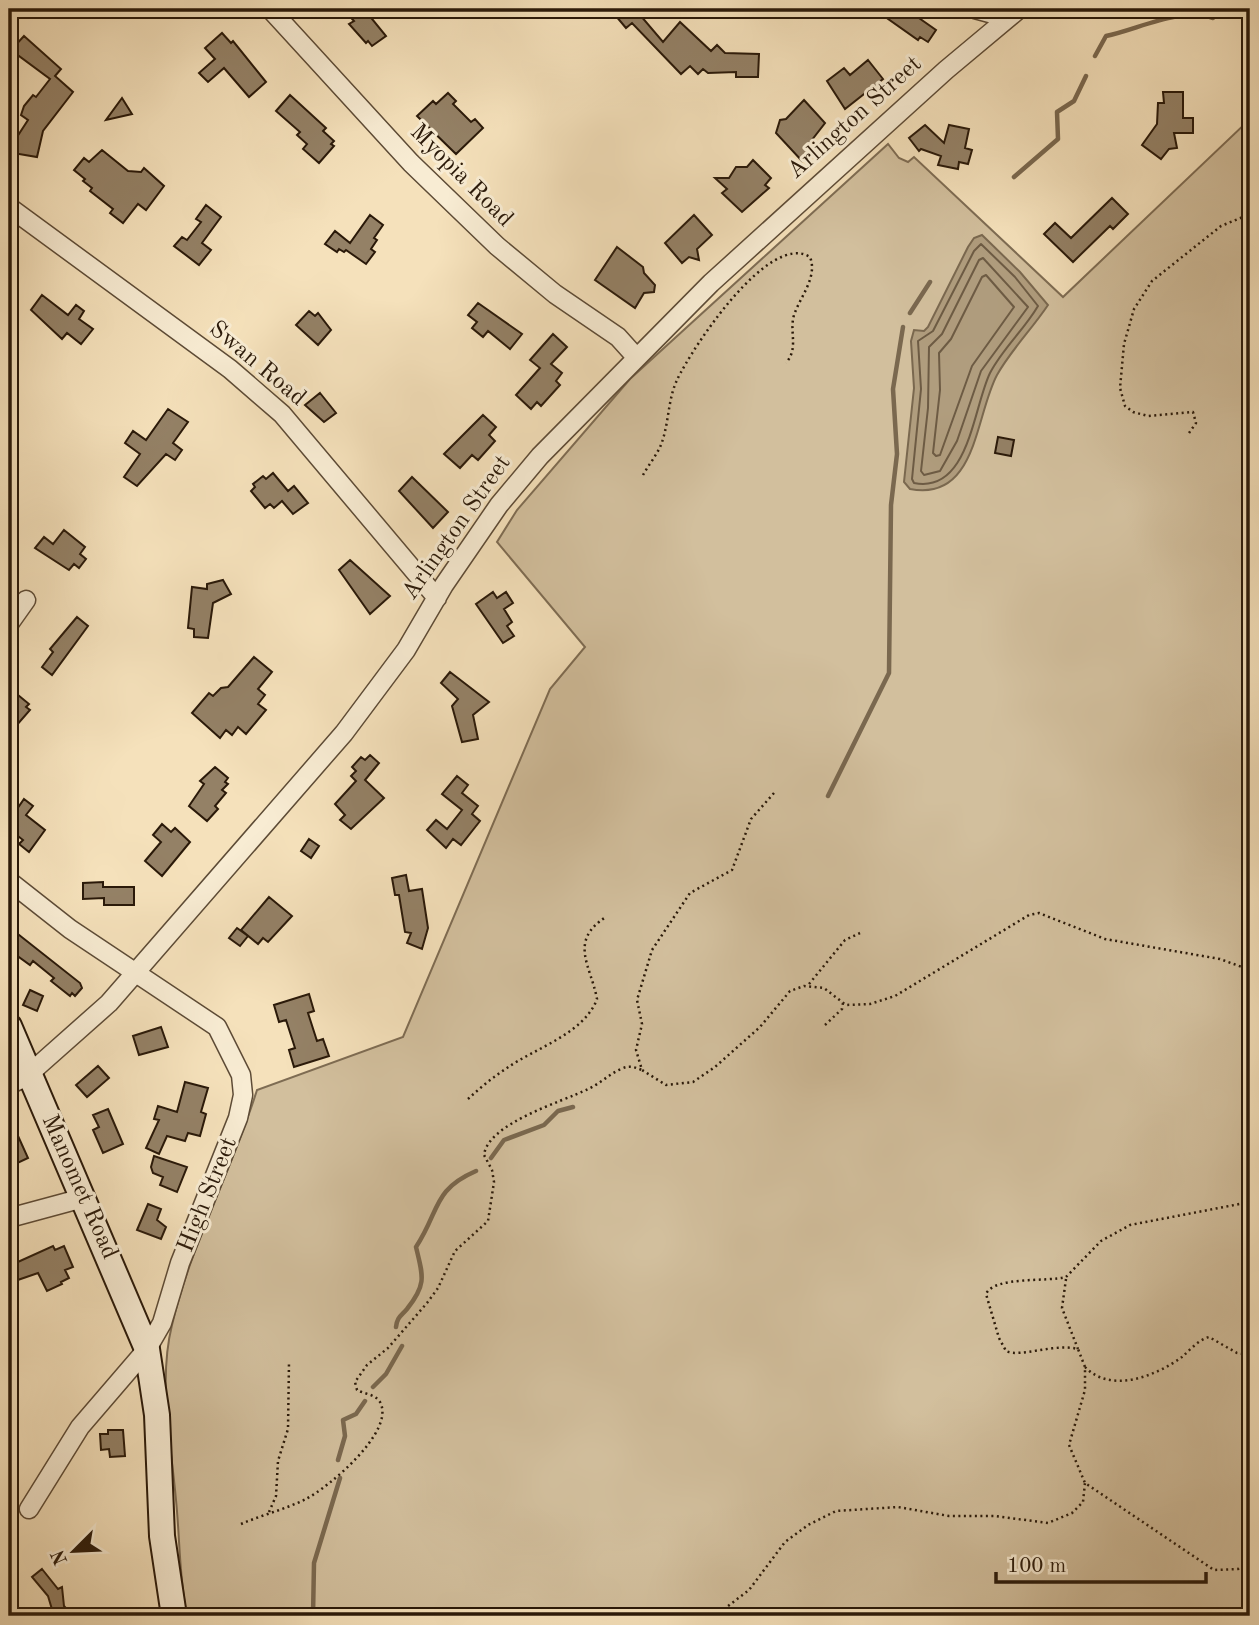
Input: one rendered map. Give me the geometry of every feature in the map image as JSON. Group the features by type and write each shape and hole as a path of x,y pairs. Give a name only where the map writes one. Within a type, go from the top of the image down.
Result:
{"main road":[{"name":"Manomet Road","path":"9,1026 19,1078 83,1198 147,1349"},
{"path":"147,1349 157,1415 162,1535 174,1616"}],"street":[{"name":"Myopia Road","path":"270,9 411,163 497,246 555,294 618,337 636,357"},
{"path":"975,9 1014,14"},
{"name":"Arlington Street","path":"19,1078 109,1003 356,718 406,650 499,505 540,457 711,283 946,70 1014,14"},
{"name":"Swan Road","path":"9,207 230,369 282,414 437,598"},
{"path":"9,624 26,600"},
{"name":"High Street","path":"9,881 69,929 217,1027 241,1075 243,1095 238,1118 180,1263 162,1323 147,1349 80,1427 29,1509"},
{"path":"9,1218 83,1198"}],"path":[{"path":"1189,433 1197,418 1193,412 1148,416 1140,415 1125,406 1120,377 1124,344 1134,309 1152,281 1222,226 1243,217"},
{"path":"643,475 662,441 675,383 714,319 758,274 785,254 802,253 810,257 813,268 794,315 793,354 786,363"},
{"path":"642,1070 636,1051 642,1024 637,1000 652,950 690,892 732,870 751,819 774,793"},
{"path":"809,984 832,992 843,1003 862,1005 895,996 1029,915 1039,913 1105,939 1220,959 1250,970"},
{"path":"468,1099 505,1069 576,1025 588,1014 597,999 587,972 584,946 590,928 606,917"},
{"path":"241,1524 313,1494 355,1458 379,1432 383,1415 380,1403 373,1396 357,1390 355,1382 362,1370 388,1348 428,1303 455,1251 488,1222 494,1182 492,1170 484,1155 489,1142 521,1118 590,1088 622,1068 632,1066 666,1085 693,1082 715,1067 760,1027 790,991 809,984 845,940 860,933"},
{"path":"825,1025 842,1009 843,1003"},
{"path":"715,1616 749,1590 785,1542 807,1525 836,1511 898,1507 949,1516 995,1516 1048,1523 1072,1513 1083,1502 1084,1483 1069,1444 1083,1400 1085,1367 1062,1308 1066,1278 1101,1241 1130,1225 1250,1202"},
{"path":"1066,1278 1009,1282 994,1286 986,1294 999,1338 1006,1351 1018,1354 1052,1346 1078,1349"},
{"path":"1085,1367 1103,1380 1143,1377 1169,1366 1209,1337 1237,1353 1250,1355"},
{"path":"269,1512 276,1496 278,1461 288,1429 289,1362"},
{"path":"1084,1483 1214,1570 1238,1569 1250,1559"}],"shaded area":[{"path":"1250,119 1250,1616 187,1616 182,1587 167,1412 168,1346 190,1265 257,1090 403,1037 550,689 585,647 497,542 517,510 630,379 888,144 899,158 908,162 914,157 1063,297"}],"water":[{"path":"982,235 1020,272 1048,305 997,375 970,452 961,469 949,482 932,490 910,489 904,482 914,388 911,341 914,330 924,331 928,327 968,247 974,238"}],"building":[{"path":"343,9 364,9 386,36 372,46 368,41 366,43 349,24 354,21"},
{"path":"610,9 635,9 663,42 680,22 711,51 717,45 725,53 759,54 758,77 736,77 736,72 708,73 703,69 698,74 690,66 681,74 632,23 626,28"},
{"path":"874,9 906,9 936,30 928,42 920,37 918,40"},
{"path":"222,33 231,43 233,41 266,82 249,97 224,68 208,82 199,73 215,59 205,48"},
{"path":"24,36 61,69 55,76 73,92 43,131 37,157 13,153 17,137 28,120 21,115 24,106 33,95 36,97 50,79 11,50"},
{"path":"868,60 883,79 845,109 827,81 844,68 850,75"},
{"path":"1163,92 1183,92 1183,118 1193,118 1193,133 1174,133 1177,148 1169,149 1161,159 1142,145 1157,124 1158,103 1164,103"},
{"path":"448,93 456,101 453,104 471,122 475,119 483,128 456,154 417,116 433,101 436,104"},
{"path":"290,95 326,128 323,131 334,141 331,144 334,146 319,163 303,149 307,144 297,135 300,132 276,111"},
{"path":"122,98 132,114 106,120"},
{"path":"804,100 825,123 808,145 813,149 802,161 776,133 780,120 786,119"},
{"path":"925,125 944,143 949,125 969,129 965,148 972,150 968,164 959,162 958,169 938,165 941,156 921,149 919,151 909,138"},
{"path":"102,150 128,171 141,172 144,168 164,186 146,210 138,204 123,223 110,213 113,209 90,191 92,188 74,170 84,158 89,162"},
{"path":"753,160 771,178 765,185 769,188 742,212 722,193 727,189 715,178 729,178 736,167 747,167"},
{"path":"1112,198 1128,214 1113,229 1110,226 1073,262 1044,234 1055,223 1071,238"},
{"path":"206,205 221,217 202,243 211,250 199,265 174,246 182,237 187,240 201,222 196,219"},
{"path":"370,215 383,225 374,238 377,240 371,249 375,252 366,264 346,250 344,252 339,249 337,252 325,244 335,231 350,243"},
{"path":"694,215 712,235 697,249 699,260 689,257 682,263 665,243"},
{"path":"617,247 643,267 644,273 655,285 654,292 644,293 635,308 595,280"},
{"path":"42,295 68,315 76,305 84,311 79,319 93,329 81,344 67,333 62,339 31,310"},
{"path":"478,303 522,334 510,349 488,331 483,337 472,328 477,322 468,315"},
{"path":"309,311 315,316 318,313 331,330 318,345 296,325"},
{"path":"553,334 567,347 551,364 562,373 556,381 560,385 541,406 537,402 531,409 516,395 540,368 530,360"},
{"path":"320,393 336,413 324,422 305,405"},
{"path":"168,409 188,422 173,443 182,450 175,460 166,454 137,486 124,477 140,454 125,443 133,431 146,440"},
{"path":"483,415 496,427 489,435 495,441 478,460 472,455 460,468 444,454"},
{"path":"998,437 1014,440 1011,456 995,453"},
{"path":"273,473 288,491 294,486 308,503 293,514 282,501 274,508 270,504 265,508 251,491 255,487 253,484 263,476 266,479"},
{"path":"412,477 448,512 433,528 399,491"},
{"path":"64,530 85,547 80,554 86,559 79,568 74,564 69,570 35,548 44,537 53,544"},
{"path":"350,560 390,596 370,614 339,570"},
{"path":"223,580 231,594 213,603 208,638 194,637 194,629 188,628 192,587 207,589 207,584"},
{"path":"493,592 497,598 506,592 513,603 504,609 512,622 507,626 514,636 503,643 476,604"},
{"path":"77,617 88,626 52,675 42,667 53,652 50,649"},
{"path":"254,657 272,672 258,689 265,695 258,704 266,710 246,734 238,727 232,735 226,730 220,738 192,713 209,693 213,696 221,688 228,687"},
{"path":"450,672 489,702 473,715 478,739 462,742 452,706 458,699 441,683"},
{"path":"18,695 29,704 26,707 30,710 9,734 9,706"},
{"path":"370,755 379,763 365,780 384,798 351,829 340,820 345,815 335,804 356,781 351,776 356,771 352,767 361,757 365,760"},
{"path":"215,767 228,778 225,782 228,784 222,790 226,793 215,806 218,809 207,821 189,806 204,784 200,781"},
{"path":"457,776 468,785 462,793 478,806 472,814 480,821 461,845 453,839 446,848 427,830 436,820 447,829 462,810 442,794"},
{"path":"24,799 33,806 26,815 45,830 29,852 19,844 23,840 9,829 9,803 17,809"},
{"path":"162,824 171,832 175,828 190,842 162,876 145,861 161,842 153,835"},
{"path":"309,839 319,846 311,858 301,851"},
{"path":"406,875 409,891 422,889 428,928 422,949 407,943 411,933 405,932 399,895 395,895 392,878"},
{"path":"103,882 103,887 134,887 134,905 104,905 104,898 83,899 83,883"},
{"path":"269,897 292,916 268,942 263,938 258,944 241,930"},
{"path":"9,927 80,983 82,988 75,996 72,993 70,996 51,981 54,978 33,961 30,965 12,952 14,949 9,945"},
{"path":"237,928 248,936 240,946 229,938"},
{"path":"30,990 43,996 37,1011 23,1005"},
{"path":"309,994 314,1011 308,1013 317,1041 323,1039 329,1056 294,1067 289,1050 295,1048 286,1020 279,1022 274,1005"},
{"path":"161,1027 168,1047 139,1055 133,1036"},
{"path":"98,1066 109,1078 87,1097 76,1085"},
{"path":"185,1082 208,1088 201,1112 206,1114 200,1136 188,1133 185,1141 167,1136 159,1154 146,1148 159,1120 154,1119 158,1106 177,1112"},
{"path":"108,1109 123,1144 103,1153 93,1130 99,1127 93,1115"},
{"path":"9,1116 28,1158 9,1167"},
{"path":"154,1156 187,1167 177,1192 160,1185 163,1177 153,1173 151,1167"},
{"path":"148,1204 161,1209 157,1220 166,1227 161,1239 137,1230"},
{"path":"53,1246 55,1250 64,1246 73,1267 65,1270 69,1278 61,1282 62,1284 47,1291 38,1273 9,1283 9,1266"},
{"path":"108,1430 123,1430 125,1456 110,1457 109,1449 101,1450 100,1434 108,1434"},
{"path":"42,1569 58,1589 62,1587 64,1606 73,1616 54,1616 48,1596 32,1577"}],"waterway":[{"path":"1095,56 1106,36 1173,17 1200,15 1213,18 1222,9"},
{"path":"1014,177 1058,139 1057,112 1074,101 1086,76"},
{"path":"910,313 930,282"},
{"path":"828,796 889,673 891,505 897,454 893,389 903,327"},
{"path":"491,1158 504,1140 544,1125 558,1111 573,1107"},
{"path":"396,1327 398,1319 418,1293 422,1273 416,1247 438,1203 451,1186 476,1171"},
{"path":"373,1387 386,1374 402,1346"},
{"path":"338,1460 345,1436 343,1420 356,1414 365,1401"},
{"path":"313,1616 314,1563 340,1478"}]}
